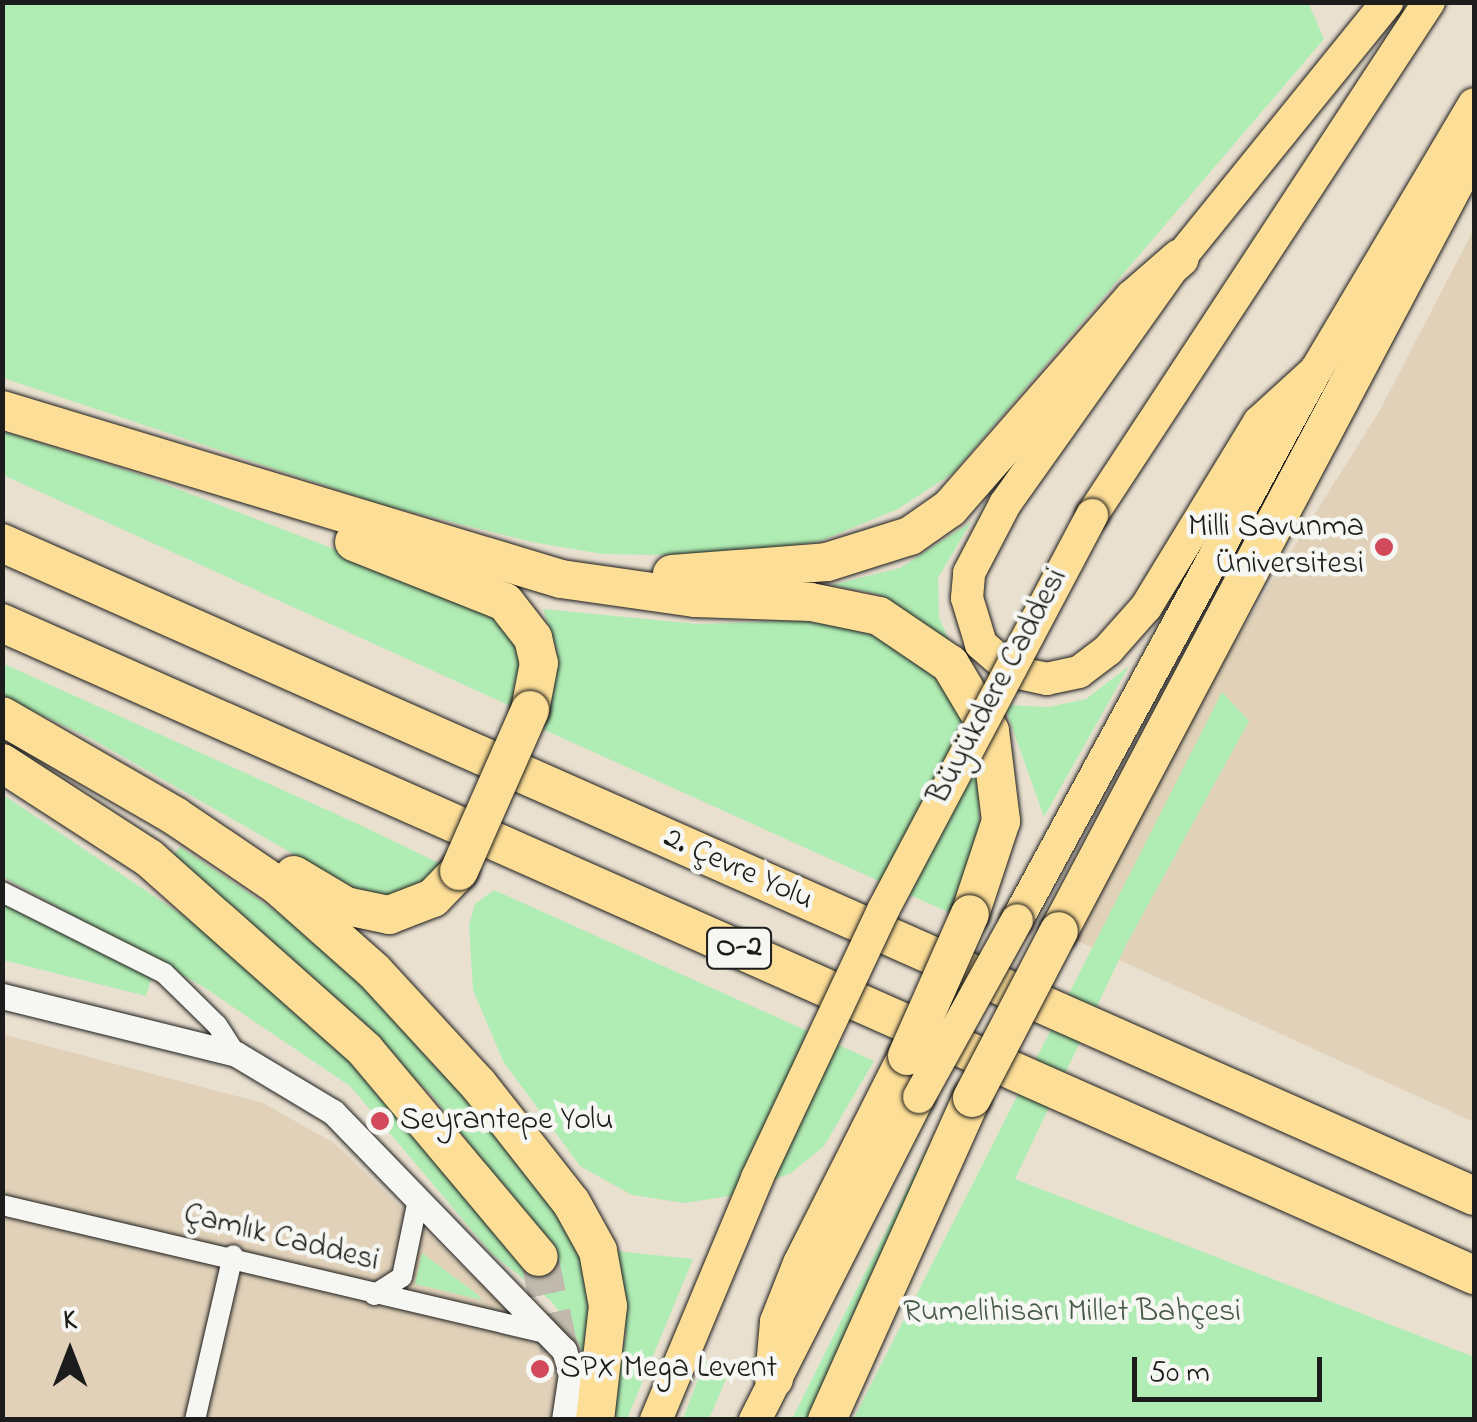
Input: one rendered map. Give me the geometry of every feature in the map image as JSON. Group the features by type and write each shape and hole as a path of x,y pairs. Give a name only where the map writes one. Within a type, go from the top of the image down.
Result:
{"highway":[{"path":"826,1420 972,1098 1474,147"},
{"path":"477,554 594,571 719,573 827,562 890,546 950,508 1133,300 1180,258"},
{"path":"10,412 605,590 844,606 918,639 970,690 990,731 1000,772 999,832 970,914 906,1056 802,1264 779,1322 774,1379"},
{"path":"10,412 505,602 534,638 538,674 530,710 459,872 433,898 406,912 367,912 318,890 204,816 107,776"},
{"name":"2. Çevre Yolu","path":"2,543 1474,1196"},
{"name":"O-2","path":"2,623 1474,1275"},
{"path":"2,716 107,776 277,885 336,935 422,1018 572,1202 598,1252 608,1306 595,1420"},
{"path":"2,763 149,858 365,1050 539,1257"}],"main road":[{"path":"1316,370 1259,422 1146,607 1108,650 1079,672 1047,679 1014,672 995,660 981,644 967,598 969,574 984,539 1180,258 1387,2"},
{"name":"Büyükdere Caddesi","path":"656,1420 757,1178 882,910 1092,515 1428,2"},
{"path":"755,1420 920,1097 1316,370 1474,104"}],"street":[{"path":"2,892 164,973 217,1025 236,1054"},
{"path":"2,996 236,1054 333,1112 564,1350 571,1373 564,1420"},
{"path":"374,1294 402,1277 418,1200"},
{"name":"Çamlık Caddesi","path":"2,1205 233,1255 374,1294 544,1333"},
{"path":"195,1420 233,1255"}],"shaded area":[{"name":"Milli Savunma Üniversitesi","path":"1474,229 1474,1122 1073,939 1208,684 1380,410"},
{"path":"2,1034 263,1103 334,1143 565,1365 552,1419 3,1419"}],"green space":[{"path":"1308,2 1324,39 953,473 898,509 818,542 714,556 603,554 532,542 383,505 3,378 3,3"},
{"path":"3,431 141,475 499,612 527,662 513,707 3,475"},
{"path":"971,522 938,578 939,617 950,643 878,594 831,585 900,568"},
{"path":"543,609 697,624 814,620 875,636 924,664 959,710 979,756 979,832 950,913 538,727 558,653"},
{"path":"2,663 443,865 433,879 392,897 369,897 90,738 3,697"},
{"path":"1129,666 1044,817 1004,705 1049,707 1086,699"},
{"name":"Rumelihisarı Millet Bahçesi","path":"1222,692 1249,721 1126,945 1015,1179 1474,1357 1474,1419 853,1420"},
{"path":"2,794 194,923 357,1057 551,1249 431,1094 173,855 180,847 296,925 368,989 503,1138 574,1230 591,1291 588,1368 574,1331 551,1301 491,1253 350,1086 202,986 3,877"},
{"path":"494,890 874,1061 824,1146 791,1173 735,1195 685,1203 632,1195 580,1166 503,1061 473,990 469,925 475,904"},
{"path":"2,902 153,973 146,996 3,960"},
{"path":"933,1137 813,1419 792,1419"},
{"path":"615,1251 693,1259 627,1419 607,1420 626,1335"},
{"path":"422,1253 477,1294 482,1300 415,1284"},
{"path":"705,1361 729,1372 709,1419 683,1419"}],"tunnel":[{"path":"539,1257 564,1372"}],"place":[{"name":"Milli Savunma Üniversitesi","path":"1384,547"},
{"name":"Seyrantepe Yolu","path":"380,1121"},
{"name":"SPX Mega Levent","path":"540,1369"}]}
